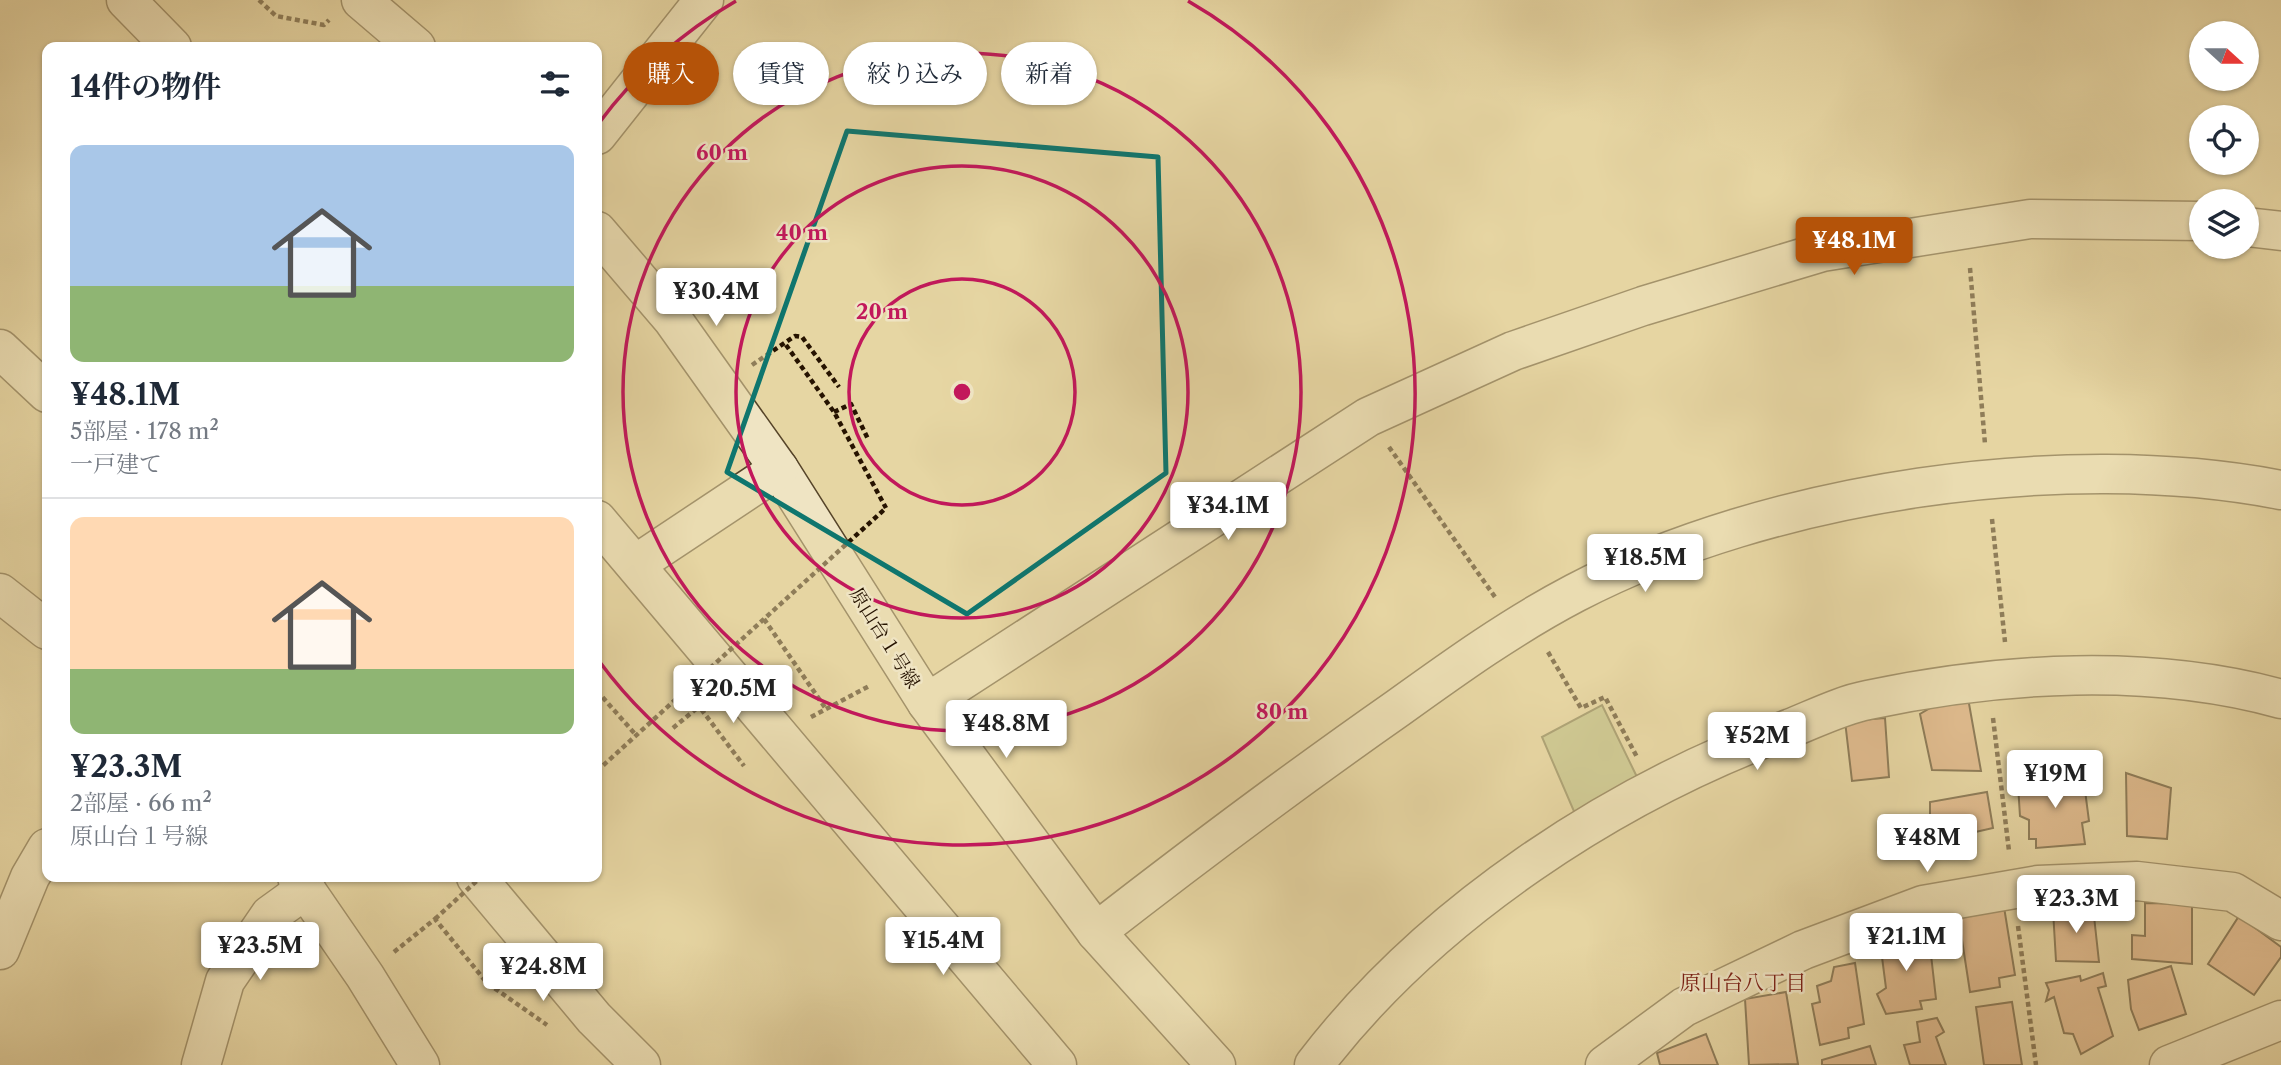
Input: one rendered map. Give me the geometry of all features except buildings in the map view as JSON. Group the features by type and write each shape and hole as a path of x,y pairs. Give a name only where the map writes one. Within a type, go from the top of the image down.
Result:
{"street":[{"path":"126,0 167,42"},
{"path":"602,129 704,0"},
{"path":"347,8 407,42"},
{"path":"927,704 1368,418 1513,351 1643,306 1822,252 2030,219 2189,221"},
{"path":"2259,228 2281,231"},
{"name":"原山台１号線","path":"602,237 673,320 779,469 927,704 1096,932 1216,1065"},
{"path":"0,349 42,388"},
{"path":"636,564 779,469"},
{"path":"1096,932 1265,801 1522,622 1577,592 1669,551 1804,508 1907,490 2075,474 2219,478 2281,490"},
{"path":"602,526 1057,1065"},
{"path":"0,593 42,626"},
{"path":"1314,1065 1414,954 1520,872 1608,811 1733,749 1866,700 2009,679 2099,675 2231,685 2281,699"},
{"path":"0,950 30,877 42,857"},
{"path":"1605,1065 1684,1007 1802,950 1923,905 2038,885 2137,881 2233,892 2281,921"},
{"path":"480,882 594,1018 641,1065"},
{"path":"201,1065 225,981 270,915 301,883 421,1065"},
{"path":"2169,1065 2281,1020"}],"path":[{"path":"259,0 276,16 324,25 347,8"},
{"path":"751,366 786,345 795,336 807,340 839,387"},
{"path":"602,766 886,508 834,412 786,345"},
{"path":"834,412 851,404 868,439"},
{"path":"1368,418 1522,622 1581,708 1605,697 1653,789"},
{"path":"764,619 826,709"},
{"path":"779,734 903,668"},
{"path":"686,689 744,766"},
{"path":"602,697 636,735"},
{"path":"673,728 708,699"},
{"path":"394,953 476,882"},
{"path":"435,919 487,983"}],"highlighted area":[{"path":"847,131 1158,157 1166,473 967,614 727,472"}],"green space":[{"path":"1602,705 1637,777 1576,816 1542,737"}],"district":[{"name":"原山台八丁目","path":"1743,982"}]}
